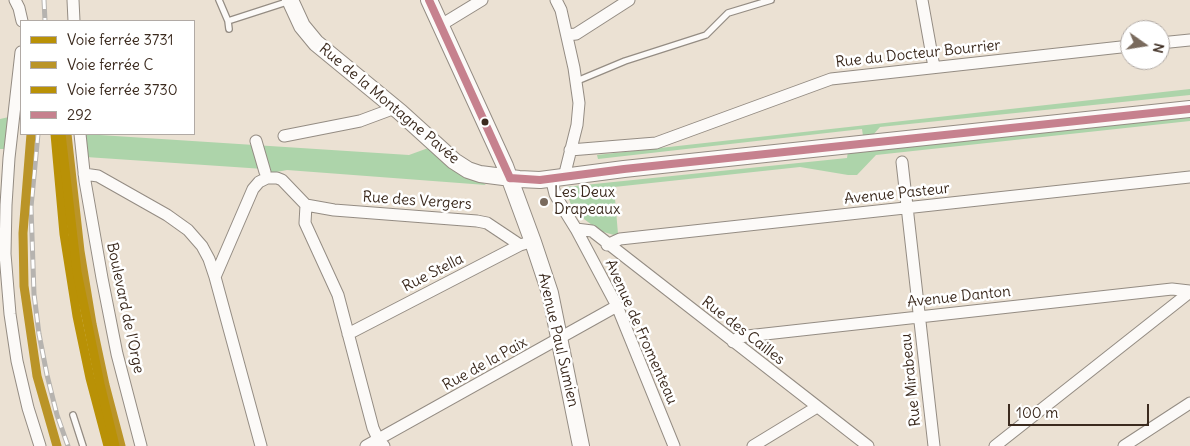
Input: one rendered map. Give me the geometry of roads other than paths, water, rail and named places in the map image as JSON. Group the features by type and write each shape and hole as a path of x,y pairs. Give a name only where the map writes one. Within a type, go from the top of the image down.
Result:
{"street":[{"path":"15,0 22,20"},
{"path":"73,0 74,20"},
{"name":"Rue de la Montagne Pavée","path":"290,0 309,36 395,108 434,144 464,167 480,174 510,178 534,180 558,178 1190,109"},
{"name":"Avenue Paul Sumien","path":"429,0 510,178 527,243 550,293 581,446"},
{"path":"441,26 482,0"},
{"path":"556,0 561,10 577,82 579,114 570,150 558,178"},
{"path":"567,35 576,34 628,0"},
{"path":"922,0 934,68"},
{"path":"1170,42 1190,40"},
{"name":"Rue du Docteur Bourrier","path":"570,150 656,143 831,79 1120,47"},
{"path":"20,61 9,158 5,254 10,314 18,361 28,408 40,446"},
{"path":"284,136 360,121 395,108"},
{"name":"Boulevard de l'Orge","path":"80,135 84,174 102,278 117,354 141,446"},
{"path":"256,141 268,175"},
{"name":"Rue Mirabeau","path":"902,162 934,446"},
{"path":"84,174 98,176 167,215 188,230 202,246 215,277 261,446"},
{"path":"215,277 253,189 268,175"},
{"path":"268,175 282,180 306,205 305,224 338,295 373,428 381,443"},
{"name":"Avenue Pasteur","path":"604,242 1190,177"},
{"name":"Avenue de Fromenteau","path":"558,178 555,194 587,248 617,306 674,446"},
{"name":"Rue des Vergers","path":"306,205 334,210 477,220 527,243"},
{"name":"Rue des Cailles","path":"576,229 592,231 868,446"},
{"path":"587,248 604,242"},
{"name":"Rue Stella","path":"348,334 527,243"},
{"name":"Avenue Danton","path":"733,342 739,337 747,336 1172,289 1190,292"},
{"path":"995,446 1190,292"},
{"name":"Rue de la Paix","path":"366,446 381,443 617,306"},
{"path":"1124,446 1190,403"},
{"path":"753,446 817,407"}],"lane":[{"path":"219,0 228,21 229,29"},
{"path":"228,21 290,0"},
{"path":"577,82 624,61 706,35 728,14 771,0"},
{"path":"73,415 83,446"}],"railway":[{"path":"44,0 45,20"},
{"path":"38,135 31,207 34,294 47,375 57,415 68,446"},
{"path":"112,412 122,446"}],"rail line":[{"name":"C","path":"31,135 23,233 24,286 37,376 57,446"},
{"name":"3731","path":"55,135 64,234 77,316 90,378 108,446"},
{"name":"3730","path":"61,135 77,272 115,446"},
{"name":"C","path":"67,135 80,251 92,324 121,446"}],"place":[{"name":"Les Deux Drapeaux","path":"544,202"}]}
